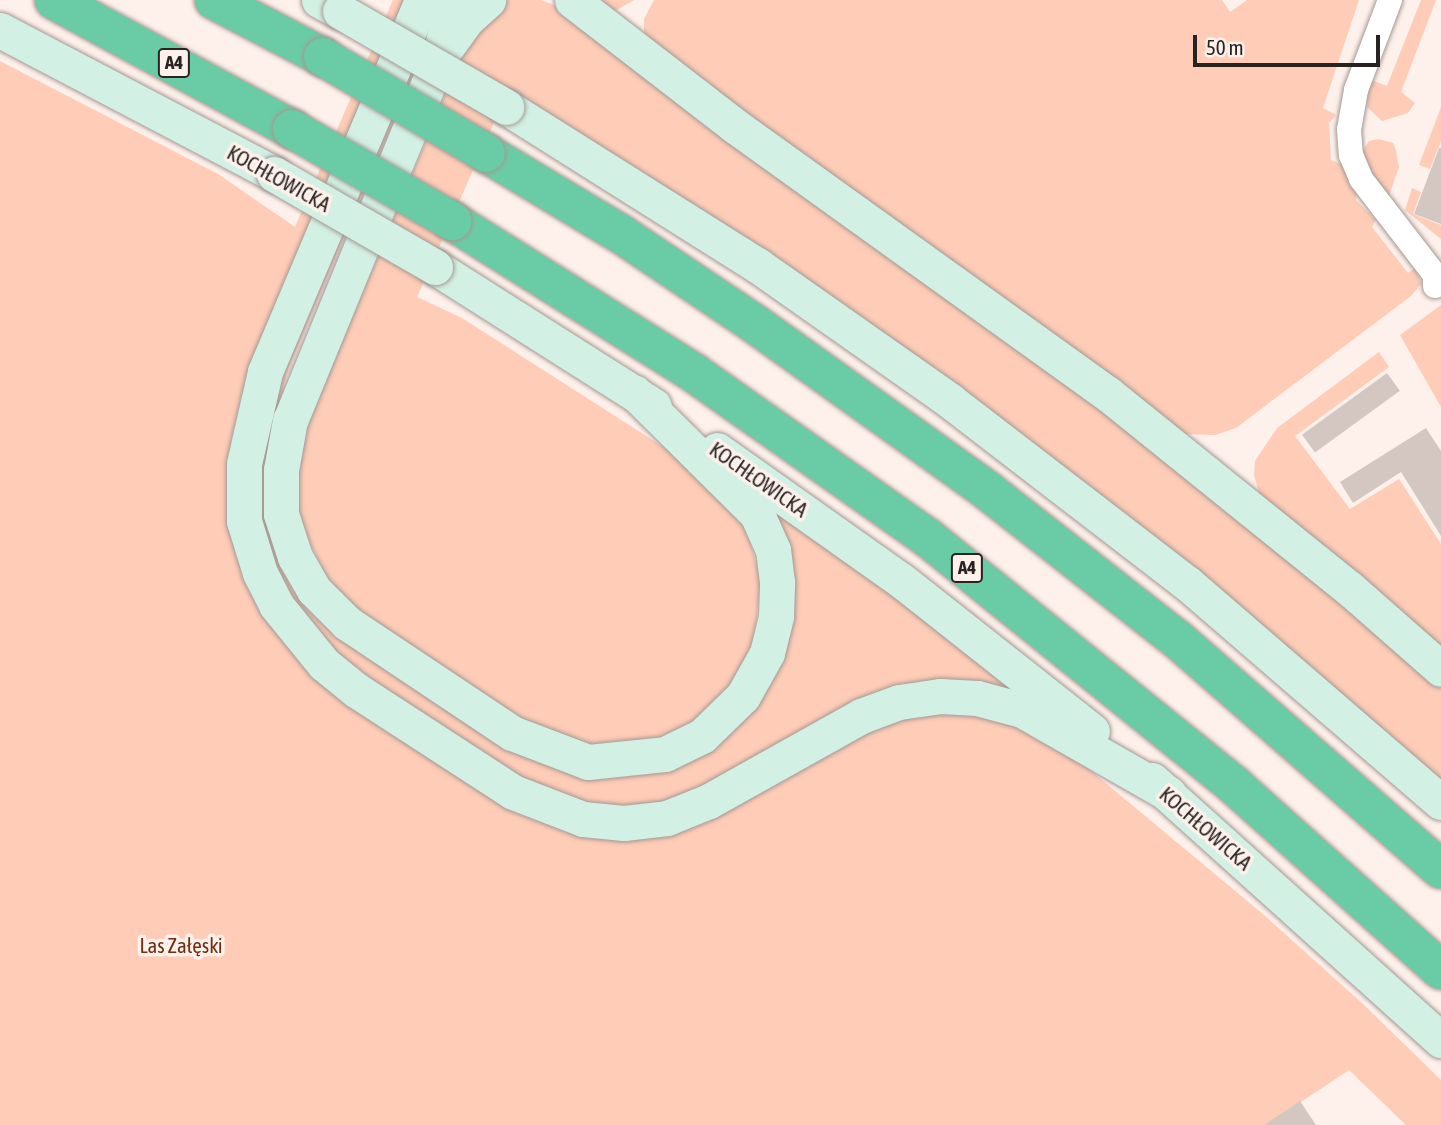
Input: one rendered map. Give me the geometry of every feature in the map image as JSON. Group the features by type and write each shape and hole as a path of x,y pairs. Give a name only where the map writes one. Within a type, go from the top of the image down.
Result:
{"highway":[{"name":"A4","path":"54,0 292,129 452,222 694,373 928,538 1224,777 1441,970"},
{"path":"214,0 323,57 486,153 621,234 755,324 988,491 1177,639 1441,869"}],"main road":[{"path":"422,0 287,318 250,423 244,464 244,521 276,605 315,654 356,690 513,792 583,819 624,823 667,818 709,801 861,716 899,702 940,696 978,698 1022,710 1169,794"},
{"path":"454,0 438,60 290,420 281,470 281,514 295,557 314,590 347,623 512,733 552,751 588,762 631,761 665,754 702,736 743,696 767,653 776,616 773,550 757,514 635,393"},
{"path":"438,60 466,20 488,0"},
{"path":"572,3 735,127 1107,393 1296,544 1441,669"},
{"path":"329,6 506,107 757,265 949,400 1187,583 1441,802"},
{"name":"KOCHŁOWICKA","path":"0,30 274,174 435,267 635,393 902,581 1169,794 1441,1040"}],"street":[{"path":"1390,0 1356,90 1349,130 1351,155 1361,179 1435,275 1435,286"}],"green space":[{"name":"Las Załęski","path":"393,0 406,0 241,398 232,437 229,458 273,625 599,834 885,721 959,710 1005,719 1072,755 1264,915 1363,1004 1441,1080 1441,1125 1406,1125 1349,1070 1274,1120 1277,1125 0,1125 0,61 218,174 295,227"},
{"path":"436,0 443,0 289,367 263,454 266,524 280,563 299,593 325,622 360,649 533,758 573,771 637,773 670,766 706,749 758,699 775,670 786,635 790,574 785,542 770,508 773,505 1016,687 1015,692 957,682 888,690 856,703 693,795 628,809 586,807 522,781 471,749 346,666 312,633 288,600 260,527 257,453 284,364"},
{"path":"504,0 541,0 554,5 1089,396 1441,685 1441,783 508,91 417,297 462,318 676,455 746,528 761,579 754,641 738,675 702,716 664,738 595,746 520,720 366,617 329,582 299,521 296,479 306,429 474,26"},
{"path":"592,0 634,0 615,11"},
{"path":"654,0 1222,0 1230,12 1247,0 1359,0 1323,108 1336,115 1329,123 1331,160 1343,165 1357,188 1356,200 1376,220 1372,227 1408,273 1416,267 1421,284 1411,296 1236,428 1215,435 1185,434 742,116 644,34 644,19"},
{"path":"1421,0 1436,0 1401,92 1415,103 1408,113 1382,121 1367,107 1368,84 1374,81 1387,86"},
{"path":"1441,107 1441,141 1430,169 1419,165"},
{"path":"1378,139 1393,143 1399,167 1388,198 1368,173 1361,153 1369,141"},
{"path":"1412,188 1421,192 1413,214 1441,225 1441,239 1405,210"},
{"path":"1441,305 1441,407 1400,335"},
{"path":"1379,352 1389,367 1295,436 1350,509 1399,479 1441,544 1441,650 1270,505 1259,493 1254,475 1255,461 1277,428"}],"building":[{"path":"1441,148 1441,224 1414,214"},
{"path":"1387,373 1400,391 1315,453 1302,435"},
{"path":"1426,428 1441,451 1441,536 1401,472 1353,503 1340,482"},
{"path":"1300,1101 1316,1125 1264,1125"}]}
